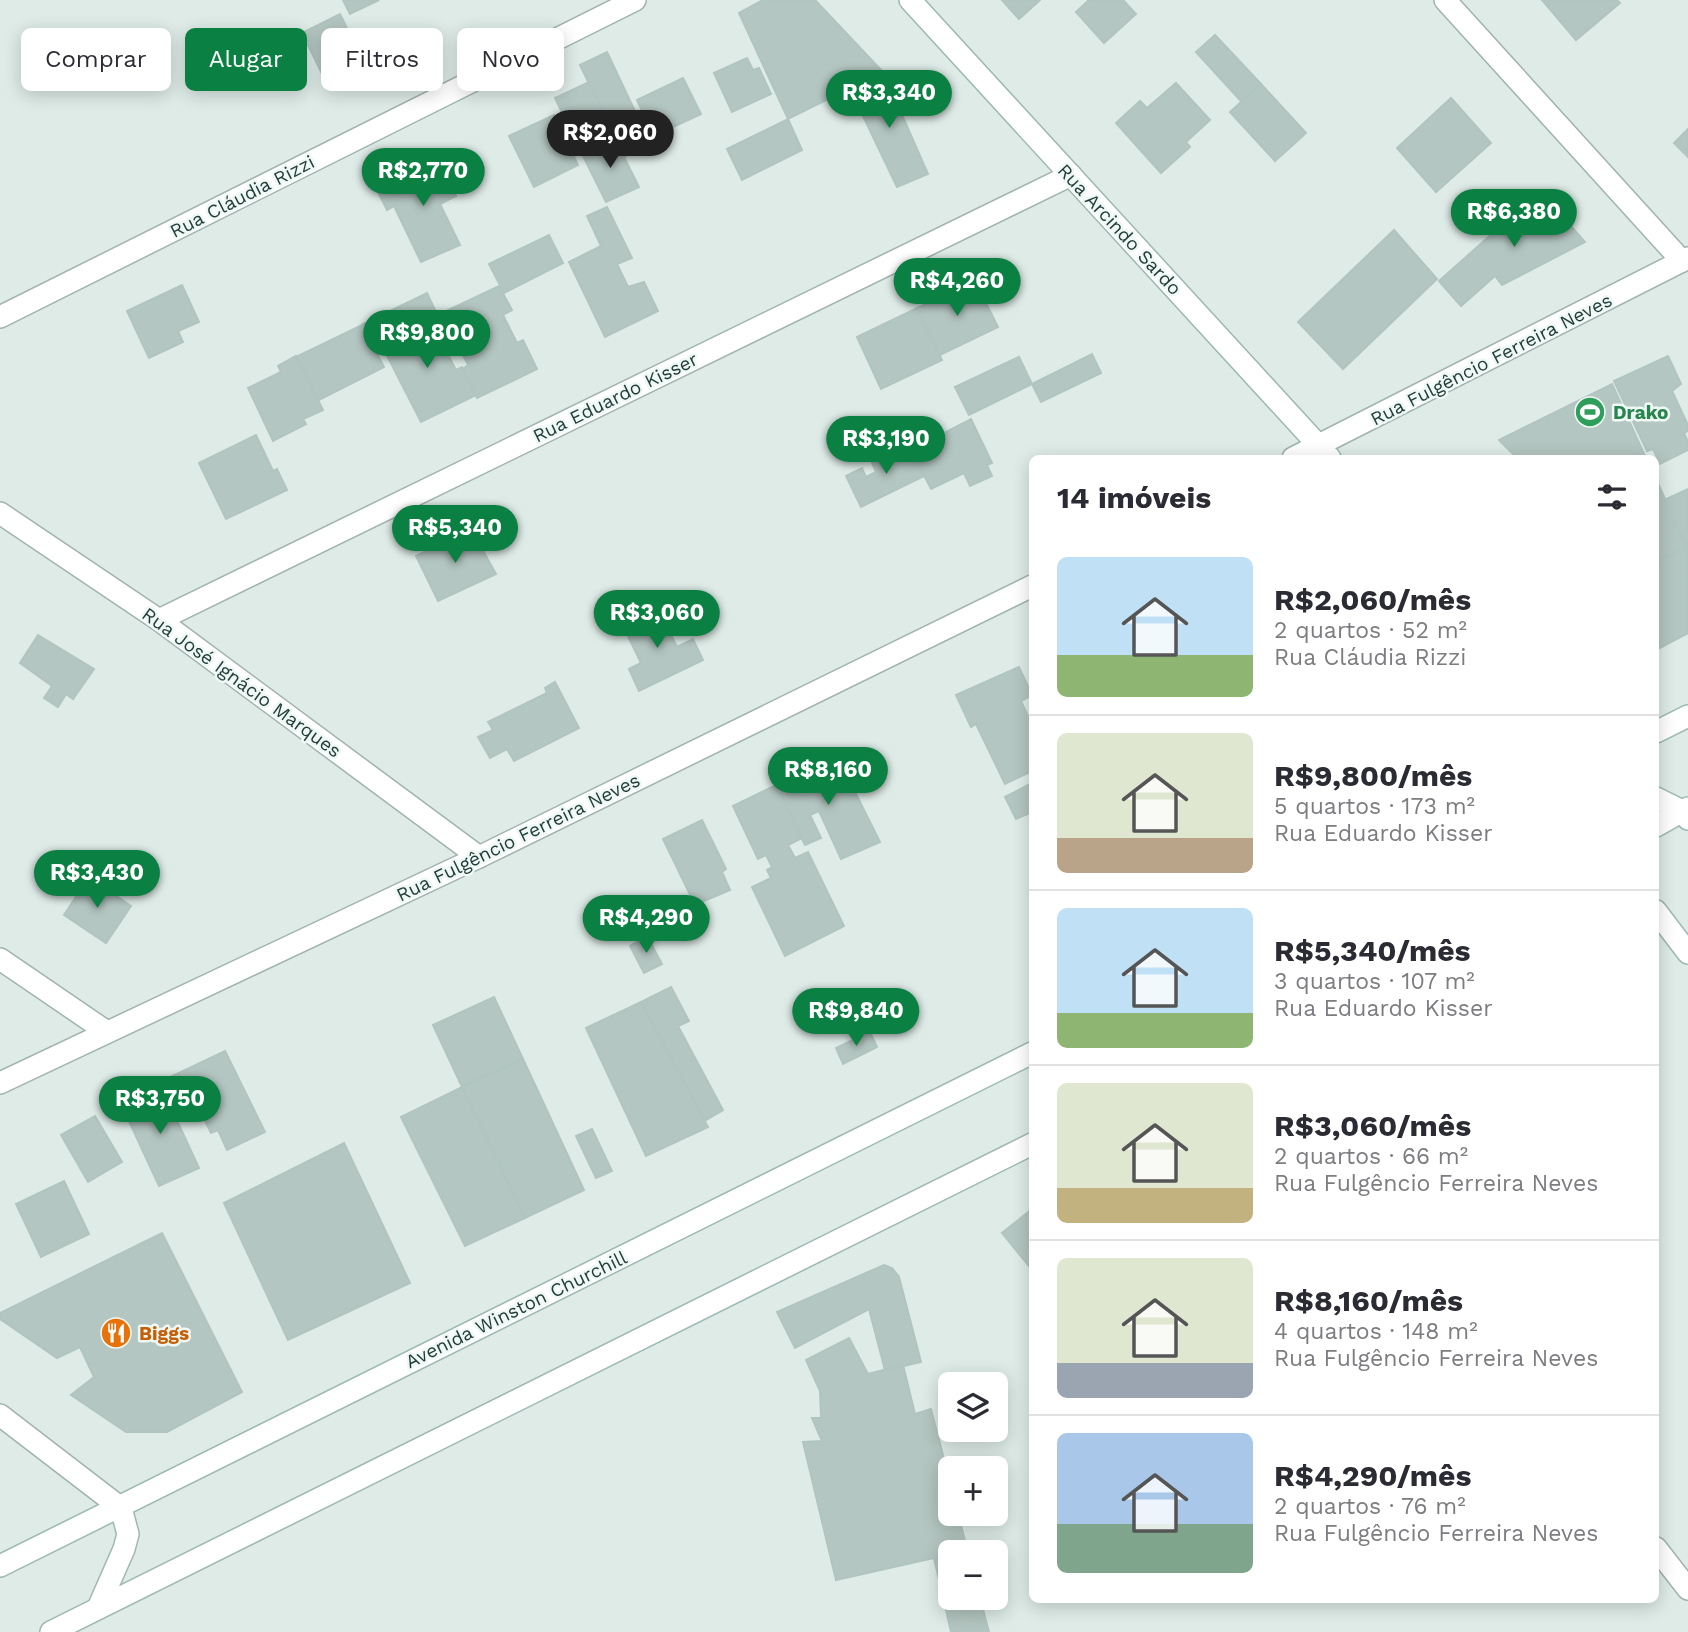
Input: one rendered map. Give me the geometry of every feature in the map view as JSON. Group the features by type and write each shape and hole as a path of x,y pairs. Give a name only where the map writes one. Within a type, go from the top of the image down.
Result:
{"street":[{"name":"Rua Cláudia Rizzi","path":"0,317 635,0"},
{"name":"Rua Arcindo Sardo","path":"910,0 1325,452"},
{"path":"1445,0 1685,260"},
{"name":"Rua Eduardo Kisser","path":"159,620 1071,175"},
{"name":"Rua Fulgêncio Ferreira Neves","path":"1325,452 1685,260"},
{"name":"Rua José Ignácio Marques","path":"0,513 159,620 479,857"},
{"name":"Rua Fulgêncio Ferreira Neves","path":"0,1083 479,857 1029,587"},
{"path":"1659,730 1688,716"},
{"path":"1659,799 1686,813"},
{"path":"1659,825 1686,813"},
{"path":"1659,915 1688,954"},
{"path":"0,959 107,1032"},
{"name":"Avenida Winston Churchill","path":"0,1566 1029,1054"},
{"path":"51,1632 1029,1145"},
{"path":"0,1415 121,1507 128,1534 98,1608"},
{"path":"1659,1552 1688,1590"}],"building":[{"path":"343,0 379,0 350,14"},
{"path":"763,0 815,0 883,72 788,119 739,13"},
{"path":"1002,0 1040,0 1019,19"},
{"path":"1089,0 1123,0 1136,14 1104,43 1076,12"},
{"path":"1542,0 1617,0 1620,3 1576,40"},
{"path":"340,14 347,28 321,28 321,72 307,43 307,30"},
{"path":"1215,35 1261,84 1241,101 1196,52"},
{"path":"607,52 650,143 624,157 580,65"},
{"path":"747,58 753,70 759,68 771,94 732,112 714,73"},
{"path":"883,72 928,174 897,187 850,89"},
{"path":"683,78 701,114 654,136 637,100"},
{"path":"589,82 616,139 582,154 555,98"},
{"path":"1176,83 1210,120 1186,142 1190,147 1161,173 1116,123 1140,101 1147,108"},
{"path":"1261,84 1306,133 1275,161 1230,112"},
{"path":"1451,98 1491,143 1436,192 1397,148"},
{"path":"554,115 578,165 534,187 509,136"},
{"path":"788,119 802,150 742,180 727,149"},
{"path":"1688,129 1688,157 1674,143"},
{"path":"615,139 639,187 606,202 582,154"},
{"path":"439,159 456,196 440,204 460,245 421,262 394,206 387,210 376,188"},
{"path":"1540,191 1585,242 1502,285 1495,276 1461,306 1439,281"},
{"path":"607,207 632,258 617,264 628,287 644,282 658,311 605,337 569,262 601,246 587,216"},
{"path":"1394,230 1437,279 1343,369 1298,322"},
{"path":"549,235 563,263 504,293 489,264"},
{"path":"975,281 998,327 940,355 917,308"},
{"path":"182,285 199,322 178,331 183,342 149,358 127,311"},
{"path":"499,286 512,310 503,315 517,343 523,340 537,369 477,398 463,369 468,365 442,313"},
{"path":"427,293 435,310 371,341 363,324"},
{"path":"917,308 942,360 881,389 857,337"},
{"path":"429,318 456,370 462,367 476,395 421,422 380,342"},
{"path":"362,325 384,367 319,400 296,357"},
{"path":"1092,354 1101,373 1041,402 1032,384"},
{"path":"296,356 323,410 303,419 306,424 273,441 248,388 281,372 278,366"},
{"path":"1668,356 1681,384 1672,391 1688,425 1688,431 1684,433 1688,450 1660,464 1659,455 1656,455 1653,449 1647,451 1614,381"},
{"path":"1019,357 1032,384 969,415 955,387"},
{"name":"Drako","path":"1612,384 1645,455 1514,455 1499,440"},
{"path":"971,419 992,463 987,465 992,476 970,486 964,473 931,489 911,450"},
{"path":"256,435 273,471 277,469 287,490 226,519 199,463"},
{"path":"909,445 924,476 861,507 846,476 862,468 866,477 876,472 872,463"},
{"name":"Drako","path":"1659,486 1687,547 1659,561"},
{"path":"1688,489 1688,549 1664,500"},
{"path":"471,529 496,574 438,601 416,556"},
{"path":"1687,547 1688,633 1659,648 1659,561"},
{"path":"657,606 677,647 693,639 703,660 639,691 629,669 641,663 622,624"},
{"path":"38,635 94,669 73,699 66,694 58,707 44,698 52,686 20,663"},
{"path":"1019,667 1029,689 1029,697 1021,701 1029,718 1029,772 1005,784 976,724 971,727 956,695"},
{"path":"555,682 579,728 514,761 507,749 490,758 478,737 493,730 488,722 547,693 545,688"},
{"path":"836,754 880,842 841,859 819,811 810,815 821,838 805,845 776,785"},
{"path":"776,785 802,838 788,845 795,858 808,852 844,926 785,956 752,887 771,878 767,870 772,867 766,855 758,859 733,806"},
{"path":"1029,785 1029,813 1016,819 1005,797"},
{"path":"702,820 726,869 722,872 730,890 695,905 663,839"},
{"path":"89,877 131,906 106,943 64,915"},
{"path":"647,936 662,964 644,973 630,946"},
{"path":"671,987 689,1021 678,1026 723,1110 704,1121 641,1002"},
{"path":"494,997 523,1059 462,1087 433,1025"},
{"path":"641,1002 708,1127 646,1156 586,1028"},
{"path":"870,1032 877,1047 843,1064 836,1048"},
{"path":"225,1051 265,1132 227,1150 218,1130 211,1133 197,1105 182,1112 166,1079"},
{"path":"523,1059 584,1190 525,1218 462,1087"},
{"path":"161,1086 199,1168 159,1186 121,1104"},
{"path":"462,1087 525,1218 465,1246 401,1117"},
{"path":"95,1116 122,1162 88,1182 61,1135"},
{"path":"592,1129 612,1171 596,1178 576,1136"},
{"path":"344,1143 410,1283 288,1340 224,1203"},
{"path":"64,1181 89,1234 41,1257 16,1204"},
{"path":"1029,1211 1029,1266 1002,1233"},
{"name":"Biggs","path":"162,1233 242,1392 167,1432 126,1432 71,1395 94,1377 80,1347 57,1358 0,1319 0,1313"},
{"path":"884,1265 892,1268 899,1277 921,1362 885,1370 869,1309 795,1348 777,1312"},
{"path":"849,1338 868,1374 903,1365 915,1414 931,1409 943,1456 938,1456 938,1526 961,1526 965,1540 938,1540 938,1575 934,1558 836,1580 803,1442 822,1441 812,1418 821,1418 820,1391 806,1360"},
{"path":"946,1610 983,1610 989,1632 951,1632"}],"place":[{"name":"Drako","path":"1590,412"},
{"name":"Biggs","path":"116,1333"}]}
